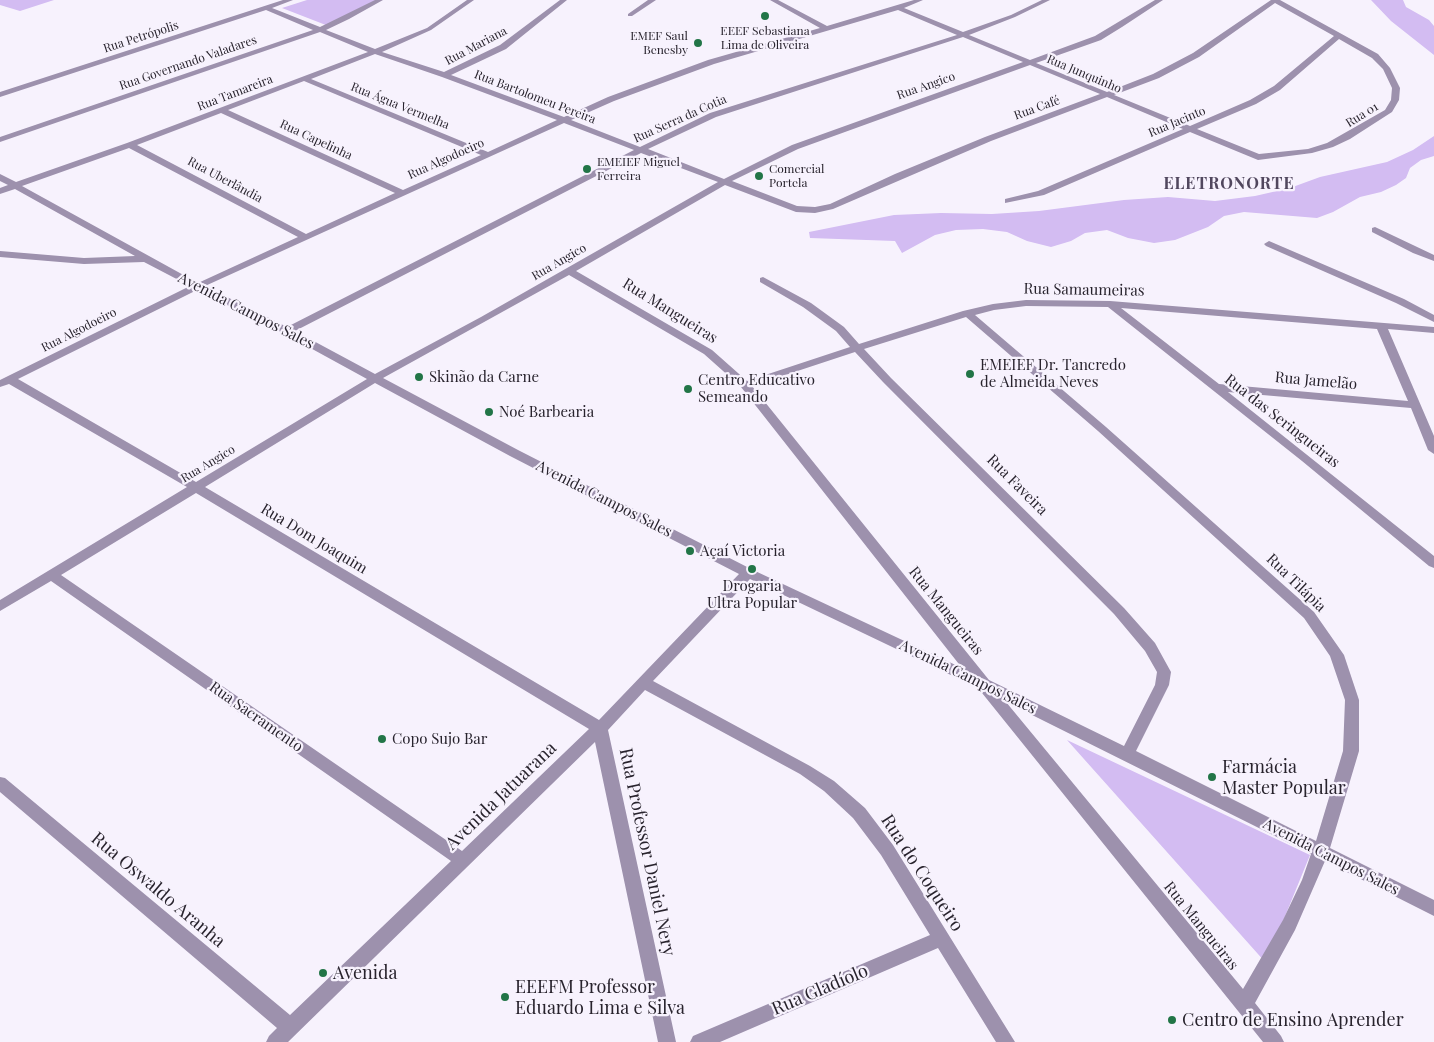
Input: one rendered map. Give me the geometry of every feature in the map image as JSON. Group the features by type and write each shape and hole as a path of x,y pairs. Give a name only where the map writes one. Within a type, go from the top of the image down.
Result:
{"street":[{"name":"Rua Petrópolis","path":"0,95 290,0"},
{"name":"Rua Governando Valadares","path":"0,140 322,29 380,0"},
{"name":"Rua Tamareira","path":"0,191 130,145 406,40 429,29 471,0"},
{"name":"Rua Mariana","path":"445,75 503,47 564,0"},
{"path":"630,15 653,0"},
{"path":"773,0 826,29"},
{"name":"Rua Algodoeiro","path":"5,382 198,286 564,120 676,74 920,0"},
{"name":"Rua Serra da Cotia","path":"287,331 642,149 713,116 963,35 1013,16 1047,0"},
{"name":"Rua Angico","path":"0,606 194,486 376,378 570,271 726,181 795,147 1098,38 1160,0"},
{"name":"Rua 01","path":"1261,158 1309,152 1330,145 1388,112 1396,100 1396,88 1386,68 1375,56 1275,0"},
{"name":"Rua Café","path":"796,209 814,210 834,206 898,176 988,139 1156,76 1196,55 1275,0"},
{"name":"Rua Bartolomeu Pereira","path":"266,8 375,52 445,75 796,209"},
{"name":"Rua Junquinho","path":"898,8 1106,96 1261,158"},
{"name":"Rua Jacinto","path":"1008,201 1041,193 1253,102 1277,88 1340,35"},
{"name":"Rua Água Vermelha","path":"303,78 488,155"},
{"name":"Rua Capelinha","path":"221,110 402,193"},
{"name":"Rua Uberlândia","path":"130,145 307,238"},
{"name":"Avenida Campos Sales","path":"0,177 146,260 287,331 514,452 748,573 853,620 1127,754 1320,853 1434,908"},
{"path":"1375,230 1434,258"},
{"path":"1269,244 1416,308 1434,319"},
{"path":"0,254 62,260 146,260"},
{"name":"Rua Mangueiras","path":"570,271 708,352 745,385 984,685 1275,1042"},
{"name":"Rua Faveira","path":"764,280 824,317 858,347 887,380 1119,611 1150,647 1164,672 1162,685 1127,754"},
{"name":"Rua Samaumeiras","path":"745,385 967,313 993,306 1026,303 1110,304 1434,330"},
{"name":"Rua das Seringueiras","path":"1110,304 1434,563"},
{"name":"Rua Tilápia","path":"967,313 1116,442 1309,615 1337,655 1352,700 1352,751 1310,880 1289,925 1244,1005"},
{"path":"1381,325 1434,450"},
{"name":"Rua Dom Joaquim","path":"5,382 194,486 600,728"},
{"name":"Rua Jamelão","path":"1215,387 1414,405"},
{"name":"Avenida Jatuarana","path":"275,1042 600,728 748,573"},
{"name":"Rua Sacramento","path":"51,574 462,860"},
{"name":"Rua do Coqueiro","path":"644,683 805,770 829,786 859,813 887,850 940,939 1006,1042"},
{"name":"Rua Professor Daniel Nery","path":"600,728 667,1042"},
{"name":"Rua Oswaldo Aranha","path":"0,783 290,1027"},
{"name":"Rua Gladíolo","path":"699,1042 940,939"}],"shaded area":[{"path":"0,0 54,0 20,11 0,5"},
{"path":"307,0 378,0 331,27 282,8"},
{"path":"1371,0 1403,0 1406,7 1429,20 1434,26 1434,55 1391,21"},
{"path":"1434,136 1434,156 1421,160 1410,168 1406,178 1381,192 1360,197 1333,212 1317,218 1244,212 1224,216 1208,227 1175,240 1154,243 1128,238 1107,230 1085,233 1071,241 1051,247 1027,241 1007,232 983,229 956,230 935,235 902,253 895,241 810,238 809,232 894,215 941,213 992,214 1039,211 1124,200 1168,197 1215,201 1255,196 1290,188 1320,177 1387,162 1413,150"},
{"path":"1067,740 1310,855 1266,963"}],"place":[{"name":"EEEF Sebastiana Lima de Oliveira","path":"765,16"},
{"name":"EMEF Saul Benesby","path":"698,43"},
{"name":"EMEIEF Miguel Ferreira","path":"587,169"},
{"name":"Comercial Portela","path":"759,176"},
{"name":"EMEIEF Dr. Tancredo de Almeida Neves","path":"970,374"},
{"name":"Skinão da Carne","path":"419,377"},
{"name":"Centro Educativo Semeando","path":"688,389"},
{"name":"Noé Barbearia","path":"489,412"},
{"name":"Açaí Victoria","path":"690,551"},
{"name":"Drogaria Ultra Popular","path":"752,569"},
{"name":"Copo Sujo Bar","path":"382,739"},
{"name":"Farmácia Master Popular","path":"1212,777"},
{"name":"Avenida","path":"323,973"},
{"name":"EEEFM Professor Eduardo Lima e Silva","path":"505,997"},
{"name":"Centro de Ensino Aprender","path":"1172,1020"}],"district":[{"name":"ELETRONORTE","path":"1229,184"}]}
